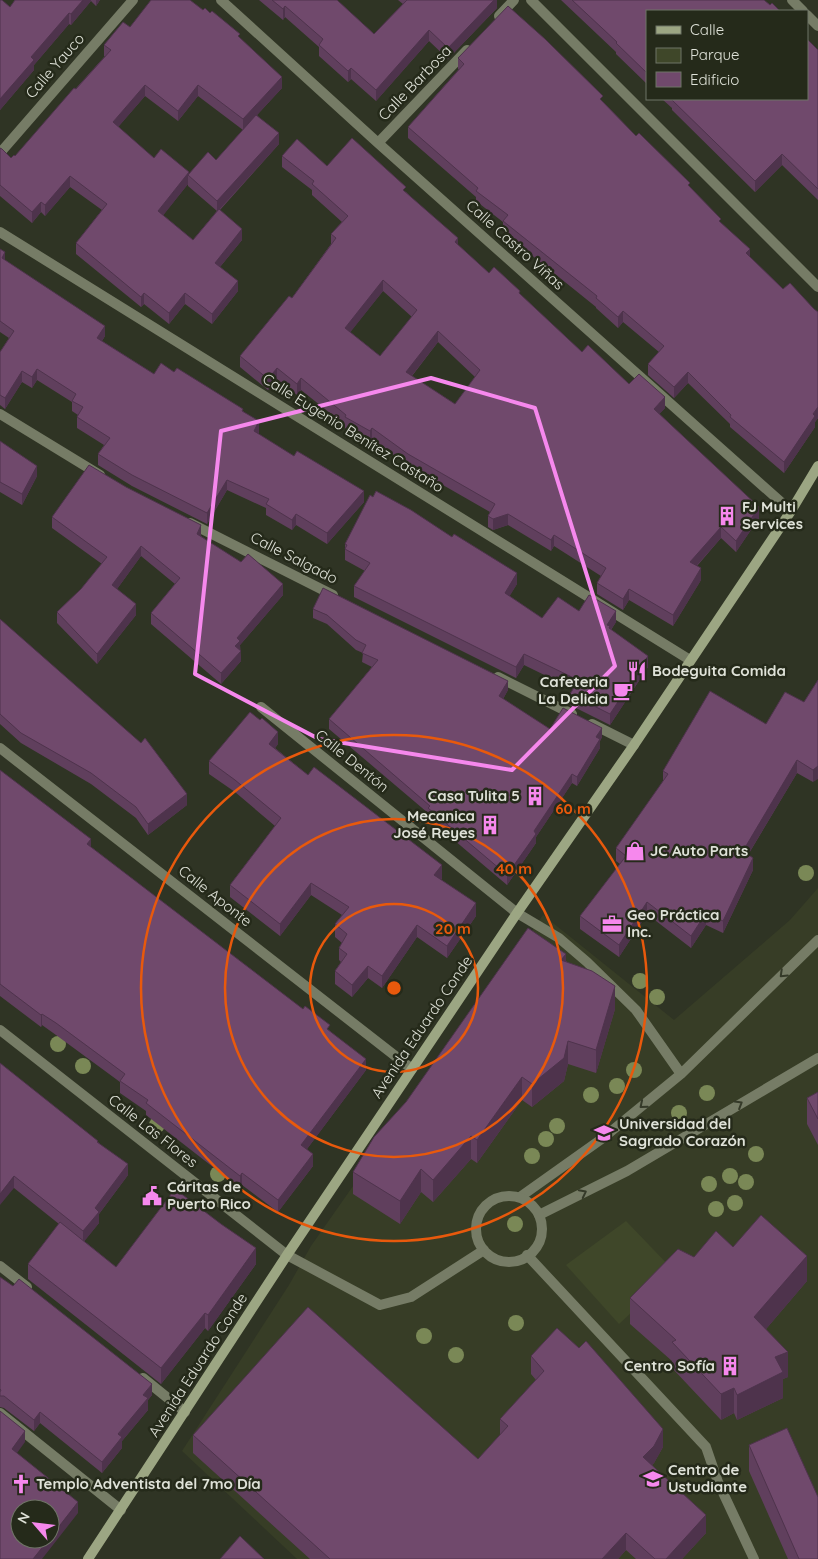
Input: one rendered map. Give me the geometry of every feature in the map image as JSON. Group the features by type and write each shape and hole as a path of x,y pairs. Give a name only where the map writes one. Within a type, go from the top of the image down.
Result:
{"street":[{"name":"Calle Yauco","path":"0,153 133,0"},
{"name":"Calle Castro Viñas","path":"222,0 378,143 791,511"},
{"path":"494,22 514,0"},
{"path":"531,0 818,287"},
{"path":"792,0 802,10"},
{"path":"808,16 818,26"},
{"name":"Calle Barbosa","path":"378,143 473,43"},
{"name":"Calle Eugenio Benítez Castaño","path":"0,232 690,660"},
{"path":"0,414 113,482"},
{"name":"Avenida Eduardo Conde","path":"88,1559 287,1255 517,913 634,745 791,511 818,466"},
{"name":"Calle Salgado","path":"180,518 344,600"},
{"path":"485,671 634,745"},
{"name":"Calle Dentón","path":"261,707 517,913 559,938 587,962 636,1010 681,1074"},
{"name":"Calle Aponte","path":"0,748 412,1069"},
{"path":"520,1197 603,1138 681,1074 818,940"},
{"name":"Calle Las Flores","path":"0,1030 287,1255 380,1304 411,1297 484,1250"},
{"path":"539,1215 627,1171 818,1058"},
{"path":"508,1195 520,1197 531,1204 539,1215 542,1228 540,1240 533,1251 522,1259 510,1262 496,1260 486,1253 478,1243 475,1230 478,1217 484,1206 495,1198 508,1195"},
{"path":"527,1255 706,1447 718,1482 754,1559"},
{"path":"0,1266 39,1296"},
{"path":"131,1369 185,1412"},
{"path":"0,1413 121,1510"}],"highlighted area":[{"path":"431,378 535,408 615,666 512,770 319,739 195,674 221,431"}],"shaded area":[{"name":"Universidad del Sagrado Corazón","path":"818,888 818,1559 297,1559 182,1451 289,1285 311,1246 543,915 674,1020 790,920"}],"green space":[{"path":"626,1221 675,1272 619,1324 566,1265"}],"building":[{"path":"0,0 10,7 15,0 83,0 71,14 69,13 31,57 34,60 0,99"},
{"path":"151,0 190,0 203,10 205,8 210,13 212,11 240,34 238,36 282,77 243,119 198,85 178,111 145,85 113,122 154,158 161,149 189,172 158,211 193,240 219,209 242,229 215,263 238,281 212,314 185,293 169,313 144,293 141,297 76,243 107,204 70,176 45,205 41,202 32,212 0,185 0,148 11,158 15,156 74,88 76,89 111,50 104,45 123,22 130,27"},
{"path":"272,0 337,0 374,34 407,0 494,0 448,48 429,30 376,90 351,68 348,71 319,45 323,39 285,6 283,9"},
{"path":"572,0 764,0 770,5 772,3 779,10 646,10 646,72"},
{"path":"508,6 603,96 600,99 636,136 639,133 690,183 688,185 721,219 719,221 750,249 746,253 783,289 790,283 818,312 818,407 813,414 815,416 784,462 730,417 731,415 688,372 674,387 648,364 664,346 623,311 618,317 596,298 597,296 503,221 508,215 476,191 478,188 408,127 464,64 458,58"},
{"path":"808,40 818,50 818,189 782,154 755,181 672,100 808,100"},
{"path":"256,115 279,133 217,201 188,175 208,152 216,160"},
{"path":"352,138 406,187 403,190 458,238 455,242 489,273 494,267 582,352 588,345 629,384 639,374 665,397 654,409 759,507 736,541 721,527 690,562 701,568 673,615 629,589 623,599 597,583 606,568 554,535 551,540 508,514 493,519 488,516 495,504 408,454 372,428 370,431 345,417 346,415 301,378 297,384 277,368 268,379 240,356 289,296 292,298 336,238 331,234 348,216 312,184 314,181 282,156 297,139 327,166","holes":["383,280 417,310 380,356 345,328","438,331 480,370 455,404 406,372"]},
{"path":"0,249 5,252 2,258 105,326 97,338 154,374 161,363 174,372 177,368 259,421 254,431 294,456 297,451 364,491 327,533 296,514 292,520 266,504 269,499 227,480 207,513 132,475 98,454 110,438 77,417 83,407 72,401 76,394 37,369 32,377 22,371 5,398 0,395 0,352 14,331 0,321"},
{"path":"0,441 37,466 22,494 0,482"},
{"path":"89,465 126,487 201,525 197,534 241,562 248,554 283,584 237,638 240,641 235,646 241,651 221,673 151,613 180,578 141,546 112,585 136,604 97,654 57,612 81,589 107,557 52,517"},
{"path":"376,491 411,510 452,537 454,534 517,573 505,593 542,618 558,597 579,611 589,595 616,611 607,625 610,626 609,628 648,656 610,714 570,694 577,683 574,681 576,679 524,654 516,667 354,586 370,563 345,549 347,545 345,544 370,495 373,497"},
{"path":"323,588 508,681 499,696 550,729 563,708 602,728 596,737 600,739 577,777 572,774 534,831 536,834 507,875 428,808 430,806 329,719 378,660 362,653 366,645 356,640 327,615 313,609"},
{"path":"0,619 141,743 145,738 187,794 148,824 136,807 91,773 21,733 0,714"},
{"path":"818,680 818,766 813,770 797,760 743,851 753,858 723,921 706,913 691,936 647,902 619,945 580,916 626,856 616,848 668,774 663,771 710,691 766,724 785,692 804,702"},
{"path":"250,712 260,720 262,718 278,732 269,744 308,775 314,767 442,865 434,875 476,903 447,946 417,925 382,976 368,966 352,985 335,971 347,954 339,948 347,934 335,924 349,907 311,883 280,924 230,885 281,818 209,761"},
{"path":"0,770 91,839 87,844 303,1009 305,1006 330,1025 327,1029 366,1059 301,1145 313,1154 278,1200 242,1173 240,1176 146,1103 148,1100 120,1081 125,1074 0,984"},
{"path":"528,928 566,954 561,960 592,971 615,986 596,1050 568,1041 564,1058 532,1084 522,1077 477,1140 471,1136 433,1180 421,1169 400,1201 353,1172 374,1137 406,1102"},
{"path":"0,1063 97,1142 128,1164 95,1208 99,1212 83,1231 14,1176 0,1194"},
{"path":"818,1092 818,1119 807,1098"},
{"path":"175,1189 256,1248 208,1315 205,1313 161,1368 28,1264 60,1222 116,1267"},
{"path":"761,1215 807,1256 754,1317 788,1352 775,1357 783,1372 737,1395 734,1388 721,1394 672,1342 676,1340 630,1298 678,1249 694,1257 716,1231 733,1247"},
{"path":"0,1277 13,1286 19,1279 152,1384 143,1395 148,1398 118,1434 122,1437 102,1462 40,1412 34,1420 4,1396 0,1396"},
{"path":"308,1307 478,1459 508,1426 500,1419 544,1371 531,1356 557,1328 579,1348 586,1341 663,1429 654,1446 643,1457 706,1515 666,1559 655,1559 626,1533 602,1559 330,1559 193,1435"},
{"path":"0,1411 25,1431 12,1449 78,1502 60,1525 60,1499 10,1499 10,1549 41,1549 33,1559 0,1559"},
{"path":"787,1428 818,1497 818,1559 799,1559 749,1445"},
{"path":"240,1536 264,1559 220,1559"}],"place":[{"name":"FJ Multi Services","path":"727,516"},
{"name":"Bodeguita Comida","path":"637,671"},
{"name":"Cafeteria La Delicia","path":"623,691"},
{"name":"Casa Tulita 5","path":"535,796"},
{"name":"Mecanica José Reyes","path":"490,825"},
{"name":"JC Auto Parts","path":"635,851"},
{"name":"Geo Práctica Inc.","path":"612,924"},
{"name":"Universidad del Sagrado Corazón","path":"604,1133"},
{"name":"Cáritas de Puerto Rico","path":"152,1196"},
{"name":"Centro Sofía","path":"730,1366"},
{"name":"Centro de Ustudiante","path":"653,1479"},
{"name":"Templo Adventista del 7mo Día","path":"21,1484"}]}
